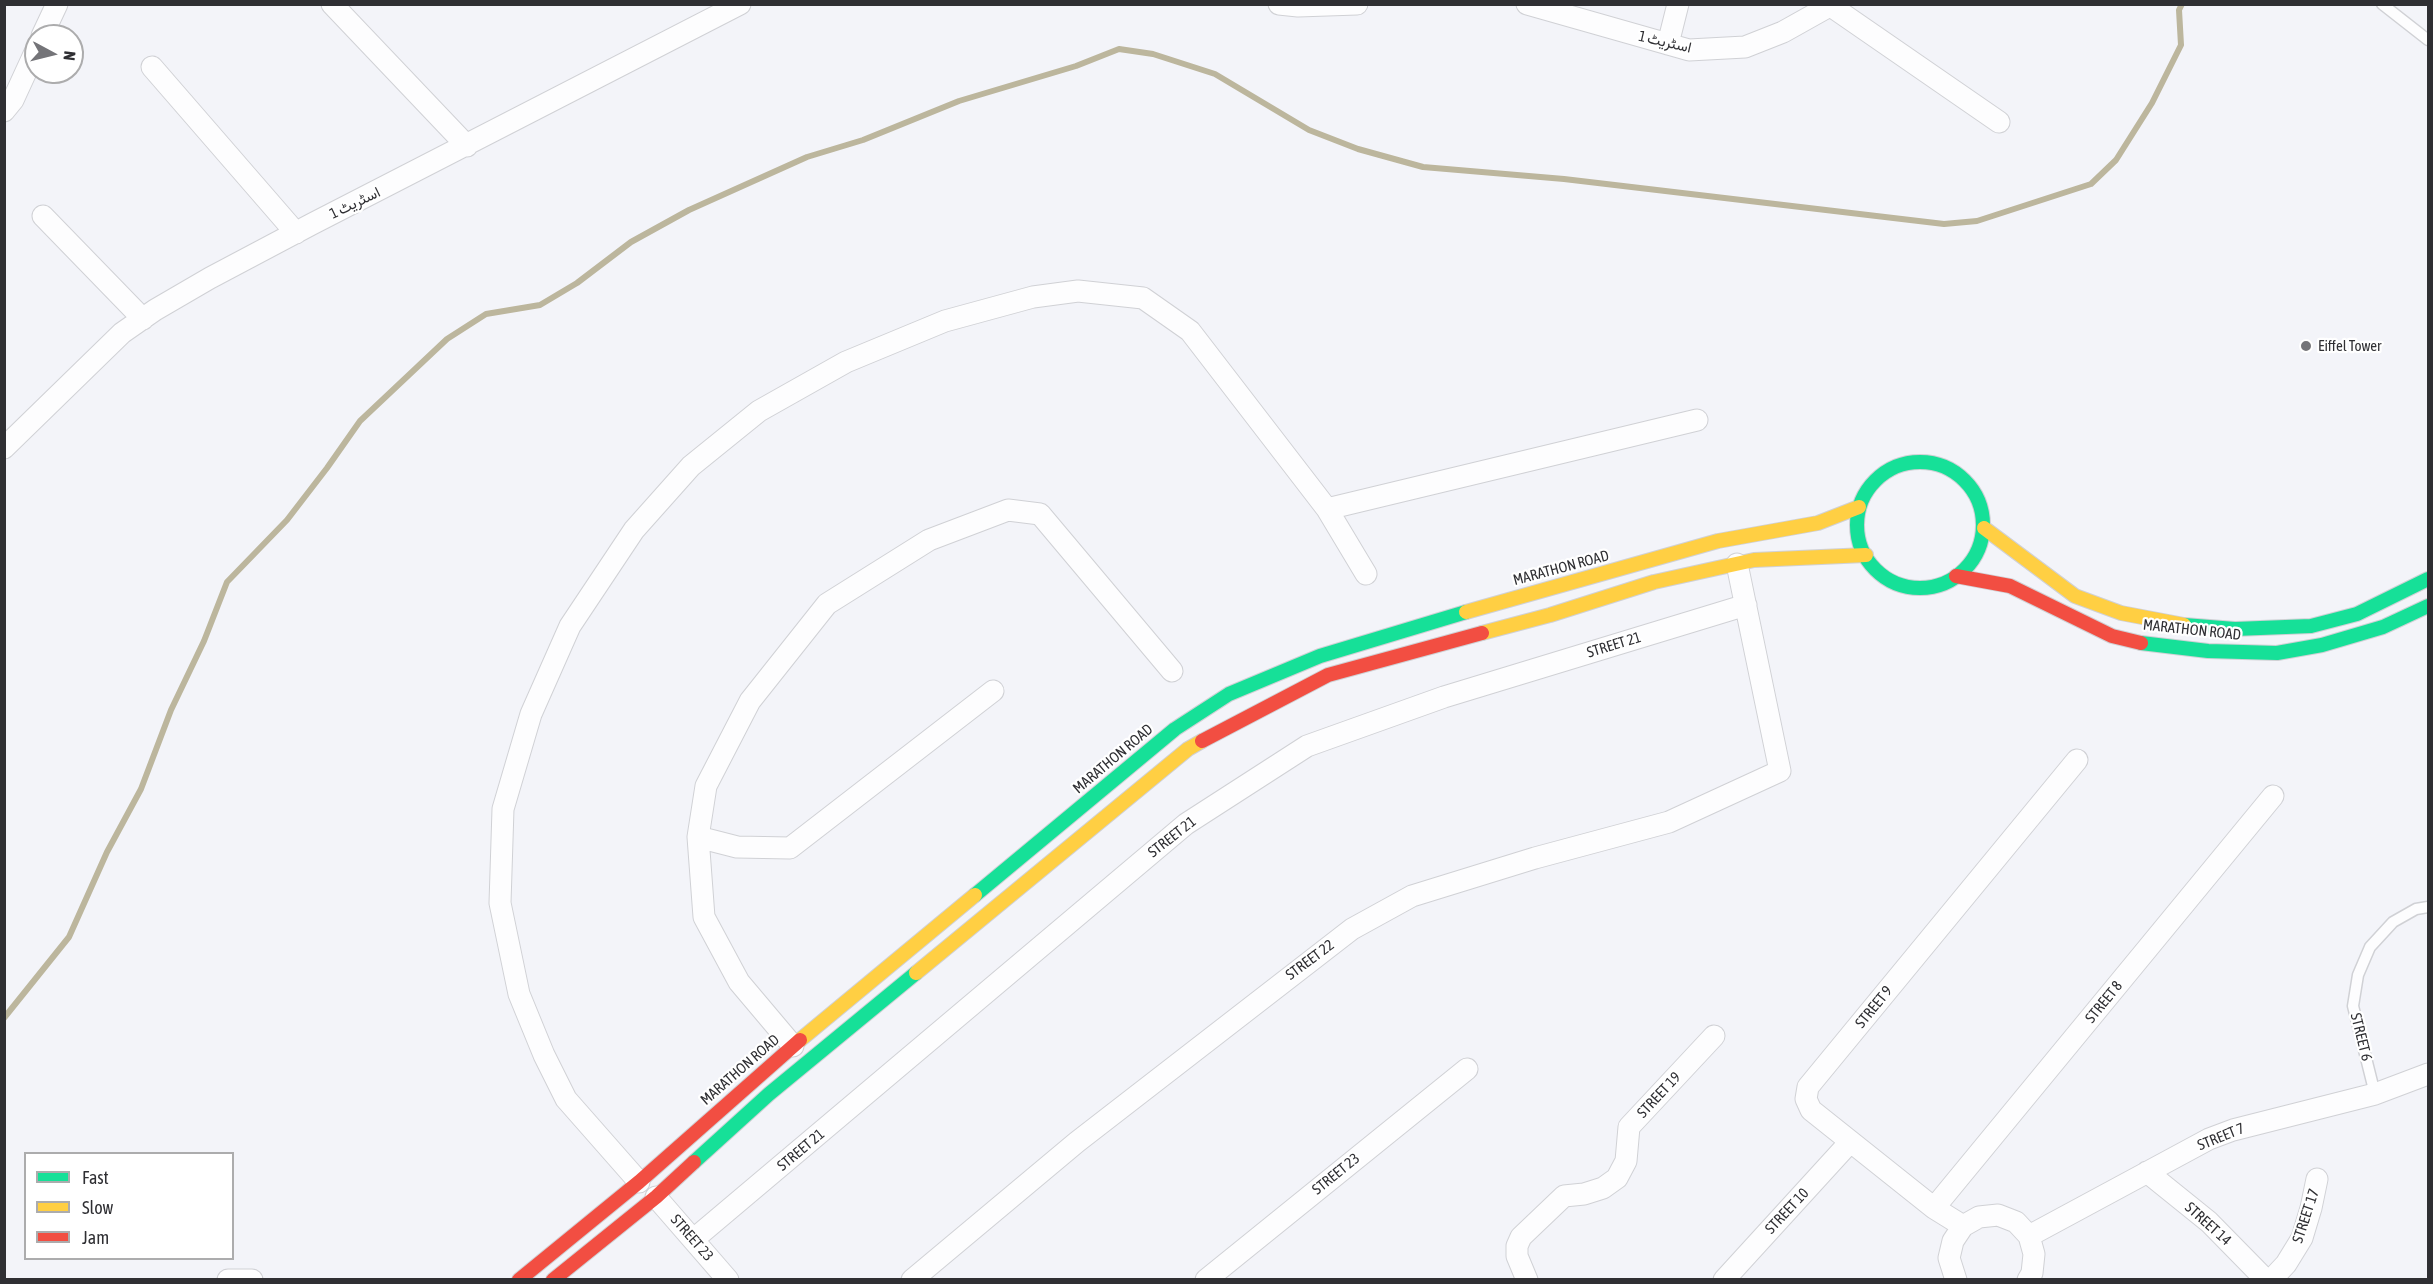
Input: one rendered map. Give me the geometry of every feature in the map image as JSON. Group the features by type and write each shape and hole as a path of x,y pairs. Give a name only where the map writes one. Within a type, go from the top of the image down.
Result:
{"main road":[{"path":"1919,461 1939,463 1957,472 1971,487 1982,506 1984,528 1979,550 1967,568 1949,582 1928,588 1906,587 1886,579 1871,565 1861,547 1857,527 1859,507 1868,489 1881,474 1899,465 1919,461"},
{"name":"MARATHON ROAD","path":"519,1280 639,1182 793,1046 1175,729 1229,694 1320,656 1425,623 1718,541 1818,523 1859,507"},
{"name":"MARATHON ROAD","path":"1984,528 2075,596 2121,613 2182,626 2235,629 2311,626 2357,614 2428,579"},
{"path":"553,1280 656,1197 769,1095 1188,749 1328,675 1550,615 1654,582 1754,560 1866,555"},
{"name":"MARATHON ROAD","path":"1956,576 2010,586 2112,636 2156,646 2208,651 2277,653 2322,645 2383,627 2428,606"},
{"path":"639,1182 656,1197"}],"street":[{"path":"48,24 57,4"},
{"path":"332,4 467,146"},
{"name":"اسٹریٹ 1","path":"6,444 122,333 210,278 740,4"},
{"path":"1279,4 1298,6 1357,4"},
{"name":"اسٹریٹ 1","path":"1527,4 1689,50 1744,47 1783,32 1832,5"},
{"path":"1668,44 1678,4"},
{"path":"1832,5 1999,122"},
{"path":"152,67 296,233"},
{"path":"4,111 13,100 24,76"},
{"path":"44,216 143,319"},
{"path":"639,1182 566,1099 544,1055 519,994 500,903 503,809 531,714 570,626 634,530 691,466 759,411 846,362 945,321 1034,297 1078,291 1143,298 1190,331 1327,509 1366,574"},
{"path":"1327,509 1697,420"},
{"path":"793,1046 739,982 704,917 698,837 706,786 750,701 827,604 929,540 1008,510 1040,514 1172,671"},
{"path":"1737,564 1746,604"},
{"name":"STREET 22","path":"912,1280 1077,1142 1352,929 1412,896 1535,858 1670,822 1780,771 1746,604"},
{"name":"STREET 21","path":"694,1239 1186,824 1307,746 1444,697 1746,604"},
{"path":"698,837 737,847 790,848 993,691"},
{"name":"STREET 9","path":"1963,1226 1934,1208 1811,1110 1806,1099 1808,1087 2077,760"},
{"name":"STREET 8","path":"1934,1208 2273,796"},
{"name":"STREET 19","path":"1527,1280 1517,1256 1517,1246 1521,1237 1564,1196 1584,1194 1603,1188 1617,1178 1626,1161 1629,1127 1714,1036"},
{"name":"STREET 23","path":"1206,1280 1467,1069"},
{"name":"STREET 7","path":"2029,1236 2209,1139 2233,1130 2375,1094 2428,1074"},
{"name":"STREET 10","path":"1724,1280 1850,1142"},
{"name":"STREET 14","path":"2147,1172 2209,1222 2266,1280"},
{"name":"STREET 17","path":"2271,1280 2286,1264 2302,1238 2317,1179"},
{"name":"STREET 23","path":"656,1197 728,1280"},
{"path":"1956,1280 1949,1258 1953,1241 1963,1226 1979,1216 1998,1215 2016,1222 2029,1236 2034,1254 2032,1274 2028,1280"},
{"path":"228,1280 252,1280"}],"lane":[{"path":"2382,4 2428,40"},
{"name":"STREET 6","path":"2375,1094 2353,1006 2358,975 2370,947 2393,922 2416,909 2428,907"}],"waterway":[{"path":"4,1018 69,937 107,852 141,789 171,710 204,641 227,582 287,520 360,421 447,339 486,314 540,305 577,283 631,242 689,210 807,157 863,140 959,101 1076,66 1119,49 1153,54 1215,74 1309,130 1358,149 1423,167 1564,179 1944,224 1977,221 2091,184 2116,160 2152,103 2181,45 2179,10 2182,4"}],"traffic: fast":[{"path":"1920,462 1944,467 1965,480 1978,501 1983,525 1978,549 1965,570 1944,583 1920,588 1896,583 1875,570 1862,549 1857,525 1862,501 1875,480 1896,467 1920,462"},
{"path":"2184,625 2235,629 2311,626 2357,614 2428,579"},
{"path":"2141,643 2208,651 2277,653 2322,645 2383,627 2428,606"},
{"path":"975,895 1175,729 1229,694 1320,656 1466,612"},
{"path":"694,1162 769,1094 916,973"}],"traffic: slow":[{"path":"1466,612 1718,541 1818,523 1859,507"},
{"path":"1984,528 2075,596 2121,613 2184,625"},
{"path":"1482,633 1550,615 1654,582 1754,560 1866,555"},
{"path":"916,973 1188,749 1202,741"},
{"path":"800,1040 975,895"}],"traffic: jam":[{"path":"1956,576 2010,586 2112,636 2141,643"},
{"path":"1202,741 1328,675 1482,633"},
{"path":"519,1280 639,1182 800,1040"},
{"path":"553,1280 656,1197 694,1162"}],"place":[{"name":"Eiffel Tower","path":"2306,346"}]}
